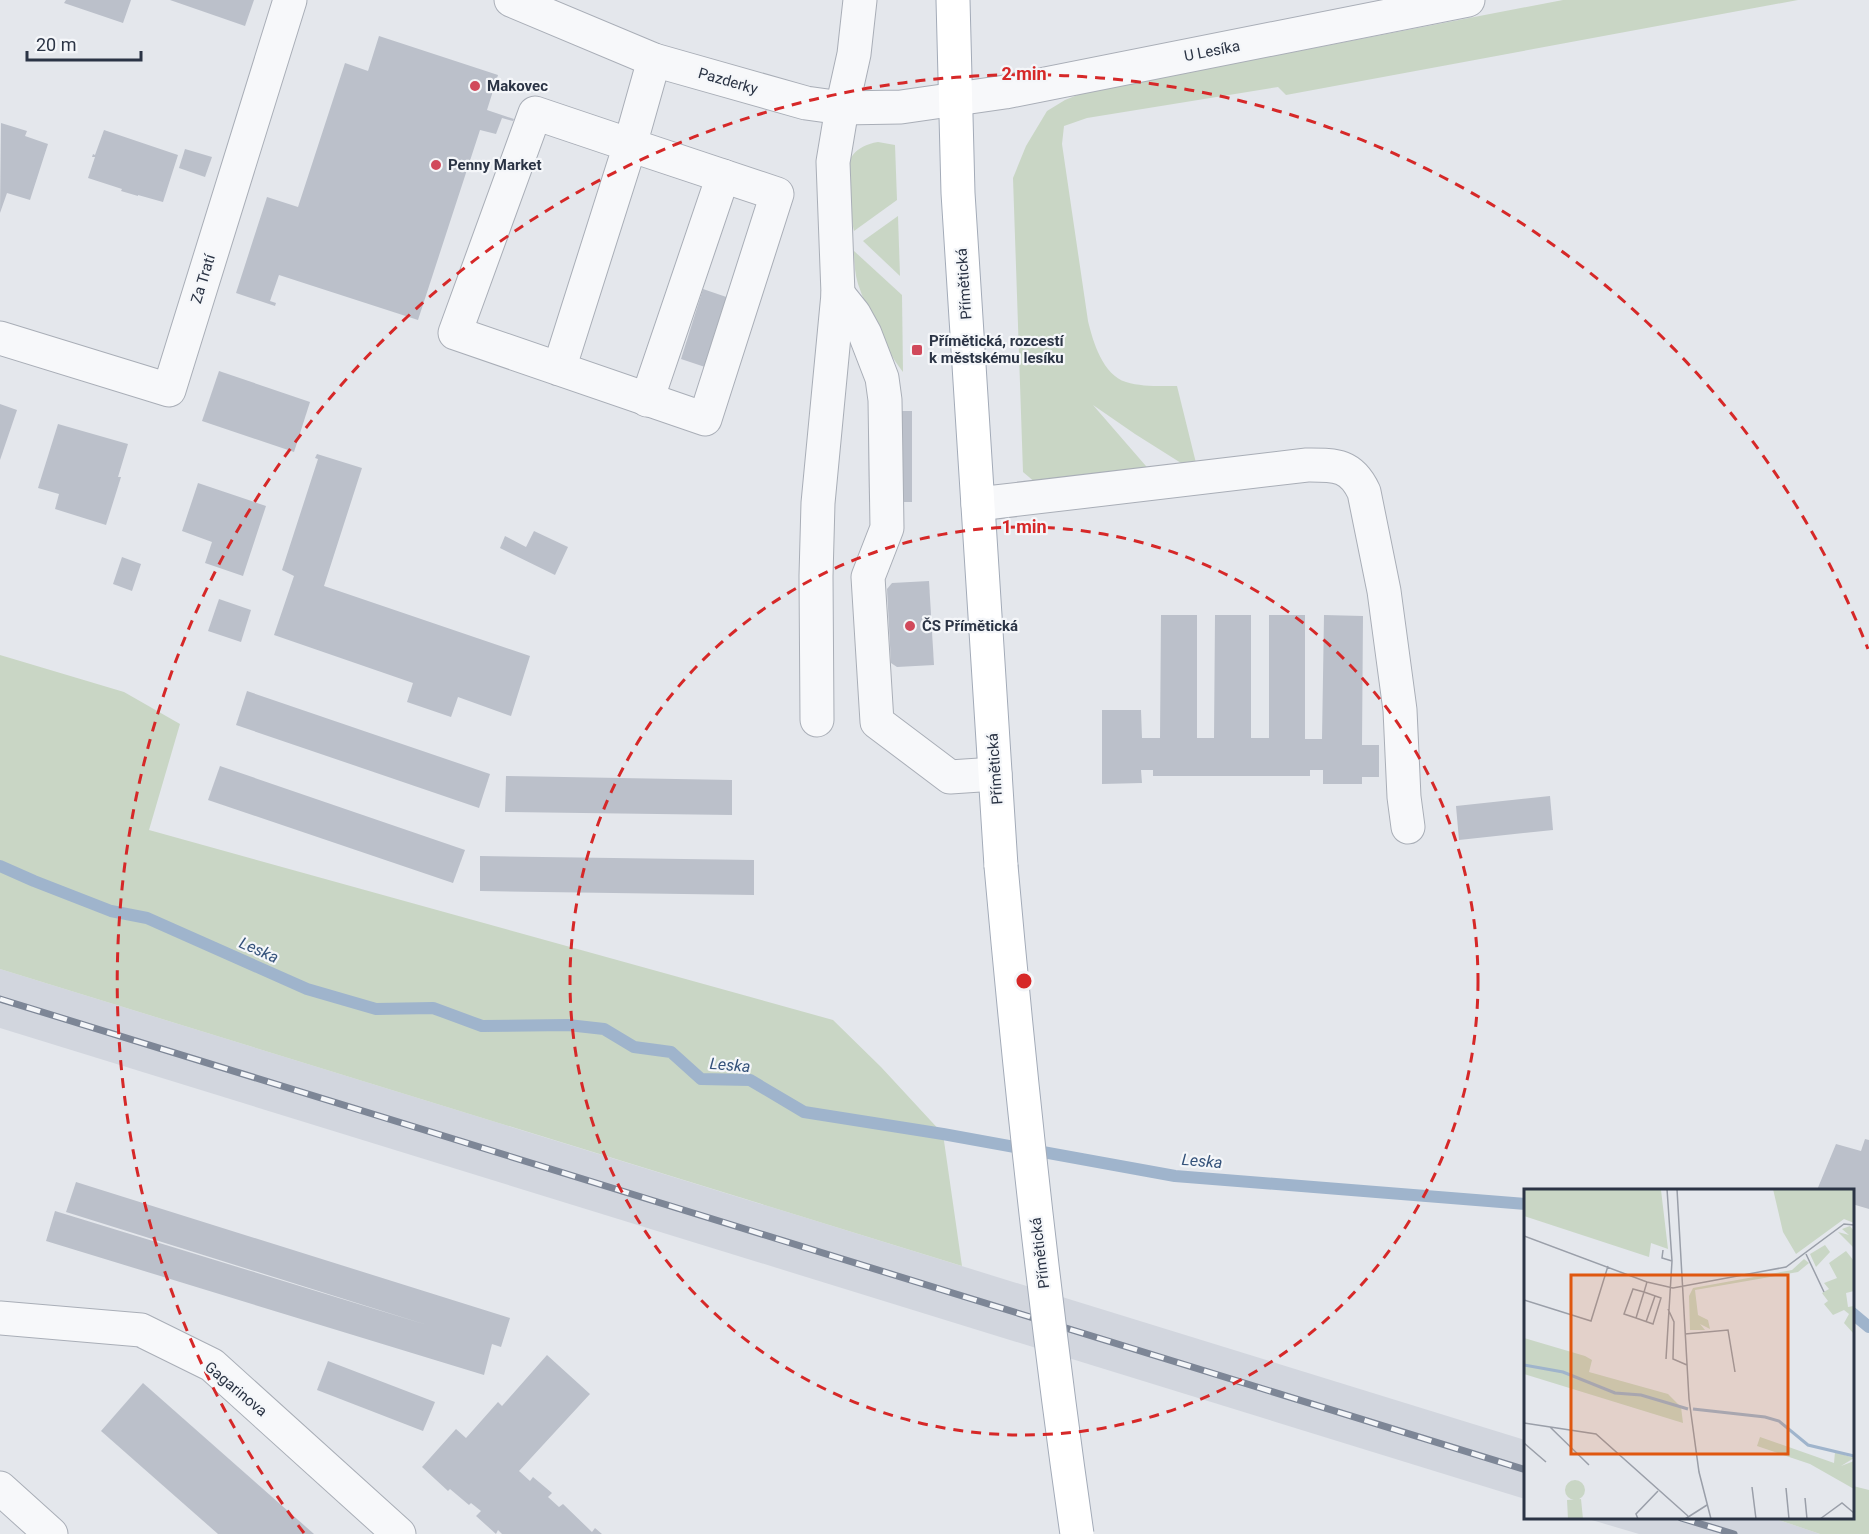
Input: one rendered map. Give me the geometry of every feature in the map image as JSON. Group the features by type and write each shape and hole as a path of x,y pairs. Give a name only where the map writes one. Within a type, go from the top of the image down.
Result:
{"main road":[{"name":"Přímětická","path":"953,0 958,193 1001,866 1018,1059 1037,1232 1077,1534"}],"street":[{"name":"Za Tratí","path":"0,338 169,390 290,0"},
{"name":"Pazderky","path":"511,0 654,60 806,103 842,108 901,107 955,99"},
{"path":"817,720 818,503 838,294 833,162 854,54 860,0"},
{"name":"U Lesíka","path":"955,99 1005,92 1468,0"},
{"path":"559,369 630,145 654,60"},
{"path":"535,113 723,176 777,194 705,419 455,333 535,113"},
{"path":"647,400 723,176"},
{"path":"838,294 854,314 865,334 882,378 885,400 887,528 868,577 877,722 950,777 995,774"},
{"path":"978,504 1307,465 1328,465 1348,470 1358,479 1364,492 1384,591 1400,711 1404,797 1408,826"},
{"name":"Gagarinova","path":"0,1318 141,1330 212,1365 399,1534"},
{"path":"0,1488 51,1534"}],"shaded area":[{"path":"0,969 1524,1440 1524,1499 0,1028"},
{"path":"1588,1519 1776,1519 1820,1534 1639,1534"}],"green space":[{"path":"1563,0 1798,0 1286,95 1278,87 1087,118 1064,126 1062,144 1088,321 1096,348 1111,372 1126,382 1138,385 1177,386 1196,463 1181,463 1093,405 1152,473 1036,483 1023,472 1013,178 1026,146 1047,111 1085,92"},
{"path":"878,142 895,145 897,200 854,231 847,190 848,165 853,154 863,147"},
{"path":"898,216 900,276 863,241"},
{"path":"854,251 902,295 903,372 884,342 862,294 856,276"},
{"path":"0,655 124,692 180,724 149,830 833,1020 881,1067 943,1134 962,1266 0,969"},
{"path":"1854,1486 1869,1490 1869,1534 1820,1534 1776,1519 1854,1519"}],"building":[{"path":"66,0 131,0 123,23 64,3"},
{"path":"170,0 254,0 245,26"},
{"path":"379,36 498,75 487,110 514,119 513,121 502,118 496,134 480,130 418,320 279,275 270,301 276,303 275,306 236,293 267,197 298,207 345,63 368,71"},
{"path":"1,123 27,131 25,136 48,144 30,200 7,193 0,213"},
{"path":"104,130 178,155 163,202 121,191 122,189 88,178 95,157 92,157 93,154 95,155"},
{"path":"185,149 212,157 205,177 179,168"},
{"path":"703,289 738,301 717,371 681,359"},
{"path":"219,371 310,402 294,452 202,421"},
{"path":"0,404 17,410 0,460"},
{"path":"868,411 912,411 912,502 869,502"},
{"path":"58,424 128,444 118,477 121,477 106,525 55,509 59,494 38,488"},
{"path":"317,454 362,468 324,586 530,656 511,716 458,697 451,717 407,702 413,683 274,635 294,576 282,570 318,459 315,458"},
{"path":"198,483 266,506 243,576 205,563 212,542 182,531"},
{"path":"534,531 568,547 555,575 500,548 505,536 526,547"},
{"path":"122,557 141,564 132,591 113,584"},
{"name":"ČS Přímětická","path":"929,581 934,665 897,667 891,663 887,589 892,583"},
{"path":"219,599 251,610 241,642 208,631"},
{"path":"1161,615 1197,615 1197,738 1214,738 1215,615 1251,615 1251,738 1269,738 1269,615 1305,615 1305,739 1322,739 1324,615 1363,616 1362,745 1379,745 1379,777 1362,777 1362,784 1323,784 1323,770 1310,770 1310,776 1153,776 1153,770 1141,770 1142,783 1102,784 1102,710 1141,710 1142,738 1160,738"},
{"path":"247,691 490,774 479,808 236,725"},
{"path":"220,766 465,850 453,883 208,800"},
{"path":"506,776 732,780 732,815 505,812"},
{"path":"1550,796 1553,830 1459,840 1456,806"},
{"path":"480,856 754,860 754,895 480,891"},
{"path":"1865,1139 1869,1140 1869,1209 1854,1205 1854,1189 1817,1189 1836,1144 1861,1151"},
{"path":"76,1182 510,1318 501,1347 492,1344 484,1375 46,1241 55,1211 427,1325 66,1212"},
{"path":"547,1355 590,1394 519,1471 530,1481 533,1477 552,1493 548,1497 559,1507 563,1504 592,1532 595,1528 602,1534 502,1534 498,1530 496,1534 476,1516 481,1511 471,1503 469,1505 450,1489 448,1491 422,1467 456,1429 466,1438 498,1402 502,1406"},
{"path":"328,1361 435,1402 423,1431 317,1390"},
{"path":"143,1383 314,1534 218,1534 101,1431"}],"waterway":[{"name":"Leska","path":"0,866 111,911 147,918 307,989 376,1009 433,1008 482,1026 568,1025 604,1029 634,1047 671,1052 701,1079 750,1080 804,1112 943,1134 1175,1176 1524,1204"},
{"name":"Leska","path":"1854,1315 1869,1327"}],"railway":[{"path":"0,999 1524,1469"},
{"path":"1684,1519 1734,1534"}],"place":[{"name":"Makovec","path":"475,86"},
{"name":"Penny Market","path":"436,165"},
{"name":"Přímětická, rozcestí k městskému lesíku","path":"917,350"},
{"name":"ČS Přímětická","path":"910,626"}]}
